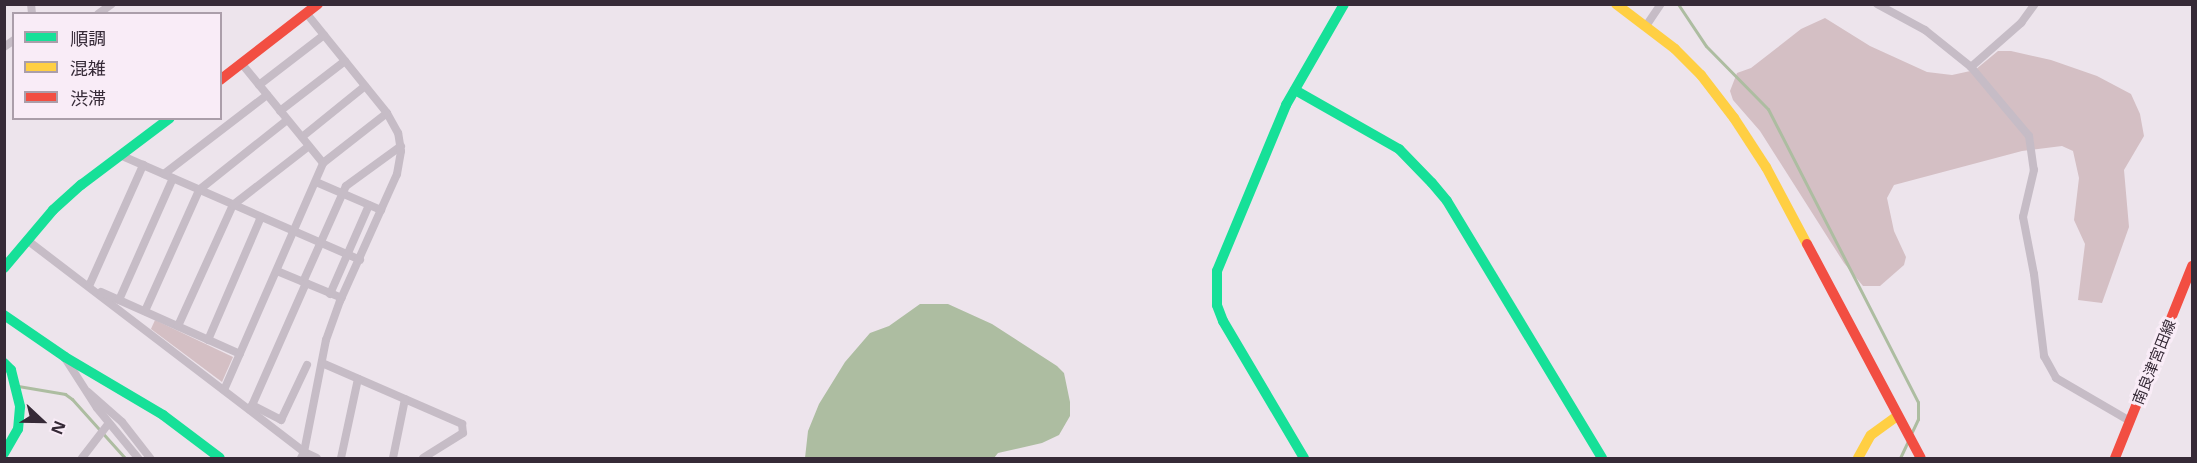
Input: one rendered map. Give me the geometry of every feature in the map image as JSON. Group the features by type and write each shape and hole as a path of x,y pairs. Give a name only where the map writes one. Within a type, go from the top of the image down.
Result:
{"street":[{"path":"222,79 318,4"},
{"path":"1304,459 1223,321 1216,288 1222,252 1294,90 1344,4"},
{"path":"1616,4 1646,26 1701,75 1766,166 1921,459"},
{"path":"1646,26 1661,4"},
{"path":"1876,4 1924,30 1971,67 2029,136 2034,170 2023,217 2034,274 2044,356 2056,378 2125,418"},
{"path":"1971,67 2021,23 2035,4"},
{"path":"302,455 326,340 342,298 397,174 400,146 398,133 387,113 307,14"},
{"path":"259,85 324,35"},
{"path":"280,111 345,61"},
{"path":"242,64 323,163"},
{"path":"302,137 365,86"},
{"path":"1294,90 1399,150 1432,183 1454,212 1602,459"},
{"path":"164,174 267,95"},
{"path":"224,390 323,163 387,113"},
{"path":"4,268 53,210 167,120"},
{"path":"145,311 199,190 287,120"},
{"path":"178,326 233,205 309,146"},
{"path":"251,408 346,186 400,146"},
{"path":"120,155 360,260"},
{"path":"89,286 143,165"},
{"path":"118,300 173,178"},
{"path":"316,182 381,210"},
{"path":"330,294 369,205"},
{"path":"208,340 261,217"},
{"path":"27,240 224,390 251,408 302,455 317,459"},
{"name":"南良津宮田線","path":"2115,459 2125,418 2193,266"},
{"path":"277,271 342,298"},
{"path":"89,286 240,354"},
{"path":"4,315 65,357 163,415 220,459"},
{"path":"65,357 80,384 138,459"},
{"path":"4,363 11,370 20,407 18,429 4,453"},
{"path":"322,363 462,424 463,433 423,459"},
{"path":"251,408 281,420 306,365"},
{"path":"341,459 358,379"},
{"path":"80,384 108,407 150,459"},
{"path":"393,459 405,399"},
{"path":"1858,459 1871,435 1897,416"},
{"path":"82,459 109,423"}],"shaded area":[{"path":"1825,18 1870,46 1927,72 1952,75 1975,70 1998,51 2011,51 2051,60 2097,76 2131,94 2140,114 2144,136 2124,170 2129,227 2102,303 2078,300 2085,244 2074,220 2079,178 2073,151 2062,146 2022,151 1894,185 1887,198 1894,231 1906,257 1904,265 1880,286 1863,286 1844,263 1760,131 1733,100 1730,91 1737,73 1751,68 1801,29"},
{"path":"920,304 948,304 992,324 1057,366 1064,373 1070,402 1070,416 1059,435 1042,443 998,453 994,458 805,458 808,431 819,404 845,362 870,333 889,326"},
{"path":"155,320 233,357 222,382 151,329"}],"waterway":[{"path":"1678,4 1706,46 1768,109 1918,402 1918,419 1912,432"},
{"path":"18,386 65,394 125,458"},
{"path":"1900,458 1908,441"}],"traffic: fast":[{"path":"1304,458 1223,321 1217,305 1217,271 1286,105 1344,4"},
{"path":"1295,90 1399,149 1432,183 1447,201 1602,458"},
{"path":"4,268 53,210 81,185 167,120"},
{"path":"4,315 65,357 163,415 220,458"},
{"path":"4,363 11,370 20,407 18,429 4,453"}],"traffic: slow":[{"path":"1616,4 1675,49 1701,75 1734,118 1766,167 1807,244"},
{"path":"1858,458 1871,435 1897,416"}],"traffic: jam":[{"path":"222,78 318,4"},
{"path":"1807,244 1921,458"},
{"path":"2115,458 2192,266"}]}
